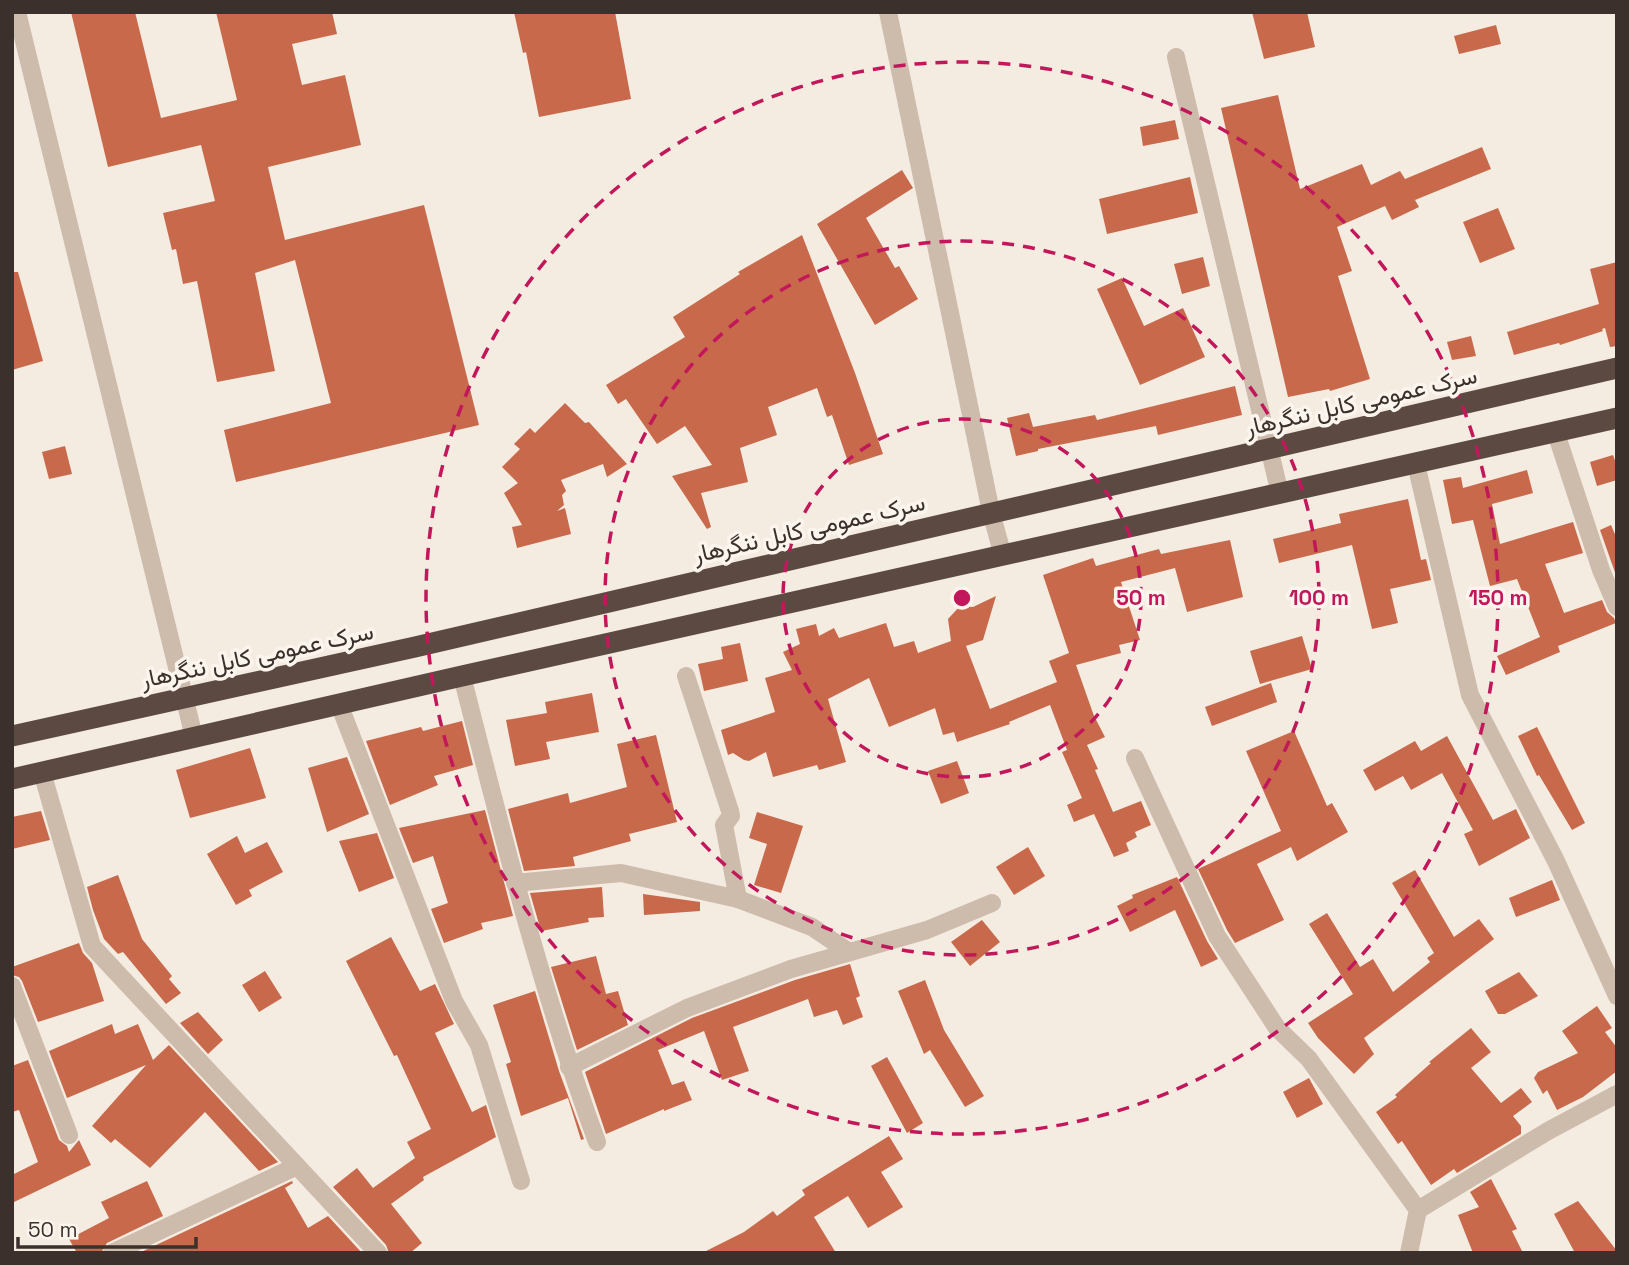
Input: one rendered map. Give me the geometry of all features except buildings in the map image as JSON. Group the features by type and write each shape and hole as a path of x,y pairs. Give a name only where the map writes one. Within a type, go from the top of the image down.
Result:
{"highway":[{"name":"سرک عمومی کابل ننگرهار","path":"12,736 415,647 1617,368"},
{"path":"12,779 1617,418"}],"street":[{"path":"17,12 194,737"},
{"path":"888,12 1003,556"},
{"path":"1176,57 1280,494"},
{"path":"1556,433 1601,570 1617,607"},
{"path":"1416,464 1470,695 1556,861 1617,996"},
{"path":"462,676 515,883 569,1067 597,1142"},
{"path":"686,676 730,811 731,816 724,825 738,899"},
{"path":"339,704 454,1001 478,1045 521,1181"},
{"path":"1135,758 1217,936 1277,1028 1309,1059 1418,1210"},
{"path":"41,772 92,946 378,1253"},
{"path":"515,883 621,873 738,899 812,927 849,952"},
{"path":"569,1067 687,1008 791,969 927,930 992,903"},
{"path":"12,986 69,1135"},
{"path":"1409,1253 1418,1210 1548,1131 1617,1094"},
{"path":"112,1253 297,1166"}]}
